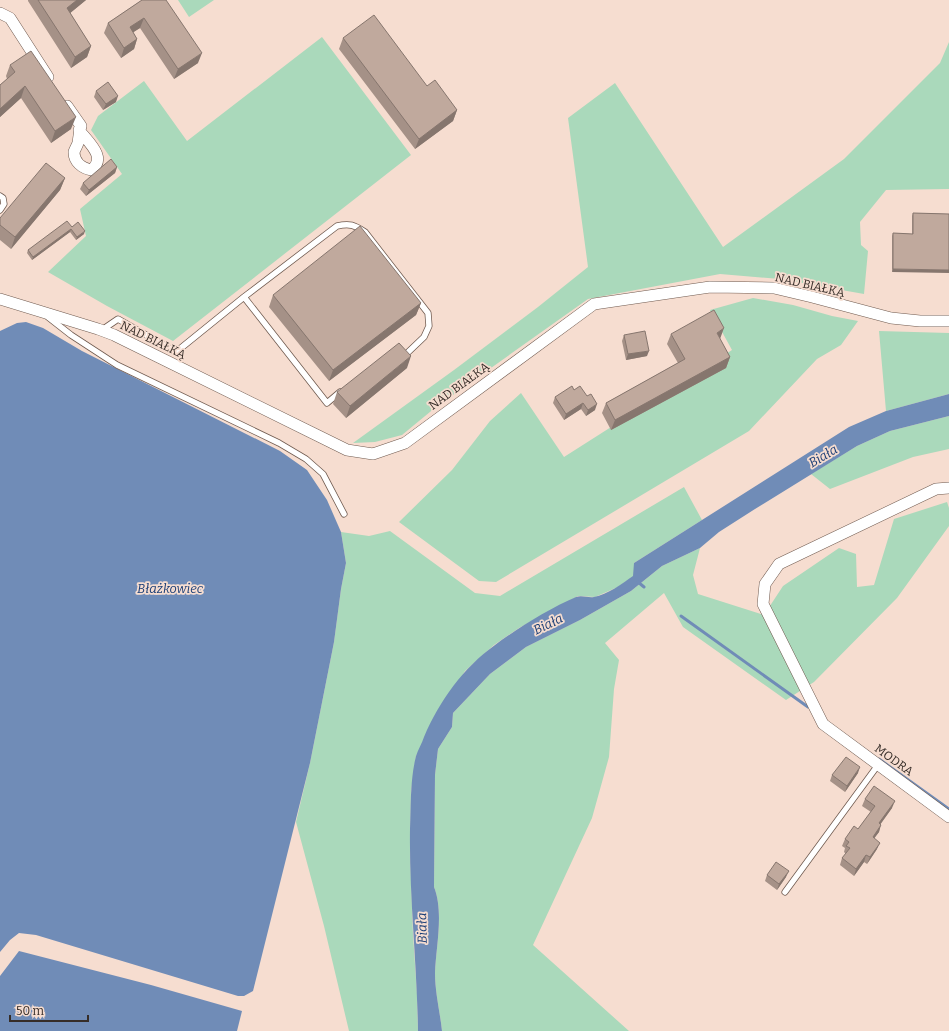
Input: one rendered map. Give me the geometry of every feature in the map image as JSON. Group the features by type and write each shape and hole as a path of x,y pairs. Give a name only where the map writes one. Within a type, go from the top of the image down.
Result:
{"street":[{"path":"0,13 10,18 52,84"},
{"path":"60,96 81,126 79,130"},
{"name":"NAD BIAŁKĄ","path":"0,298 102,330 347,450 374,454 405,443 594,304 710,287 774,288 891,318 920,321 949,321"},
{"name":"MODRA","path":"949,488 936,489 779,564 765,584 763,604 823,724 949,817"}],"lane":[{"path":"0,196 3,198 4,204 0,210"},
{"path":"102,330 118,319 176,352 244,297 337,226 347,224 356,226 365,232 428,313 429,326 424,337 403,357 398,352"},
{"path":"244,297 327,403 345,388"},
{"path":"41,312 71,335 117,365 279,443 306,459 323,474 344,514"},
{"path":"785,892 878,765"}],"green space":[{"path":"178,0 214,0 189,17"},
{"path":"322,37 411,155 173,341 107,306 48,272 86,236 80,209 122,174 91,130 98,116 144,81 187,141"},
{"path":"949,42 949,189 886,190 860,222 861,245 868,251 864,294 780,279 720,274 588,299 436,407 402,435 375,442 353,443 454,370 538,307 588,267 568,118 615,83 723,247 844,159 940,63"},
{"path":"753,298 793,305 832,316 858,321 841,345 817,359 749,431 496,582 479,581 399,522 452,470 490,421 521,393 564,457 732,350 710,310"},
{"path":"879,331 949,333 949,394 886,411"},
{"path":"949,416 949,449 913,457 830,489 811,474 857,446 890,431"},
{"path":"684,487 702,520 634,563 634,576 618,587 595,597 578,596 519,628 494,645 465,671 416,756 411,791 410,853 418,1031 349,1031 324,926 296,822 310,763 334,642 346,563 341,532 369,536 390,531 475,593 500,596"},
{"path":"947,502 949,508 949,526 897,598 814,682 786,700 683,627 664,593 605,643 619,660 614,689 609,757 592,818 533,945 629,1031 442,1031 435,980 439,929 439,907 434,887 435,775 438,749 452,727 453,713 490,674 526,647 580,620 631,591 662,566 700,548 693,575 698,594 764,615 783,586 839,548 856,554 857,587 874,585 894,519"}],"water":[{"name":"Błażkowiec","path":"26,322 43,328 82,351 280,451 307,470 327,500 341,532 346,563 334,642 310,763 253,991 244,996 238,996 36,935 19,933 10,940 0,952 0,331 17,323"},
{"name":"Biała","path":"949,394 949,416 890,431 857,446 719,532 700,548 662,566 631,591 580,620 526,647 490,674 453,713 452,727 438,749 435,775 434,887 439,907 439,929 435,980 442,1031 418,1031 410,854 413,774 416,756 430,723 445,698 463,674 483,654 495,645 524,625 545,613 576,597 599,596 620,585 633,576 634,563 849,427 886,411"},
{"path":"19,951 151,985 242,1011 237,1031 0,1031 0,976"}],"building":[{"path":"38,0 77,0 67,8 91,46 75,57"},
{"path":"142,0 166,0 202,53 178,69 144,18 130,27 137,39 124,48 108,23"},
{"path":"374,15 427,86 435,80 457,110 419,139 343,38"},
{"path":"31,51 76,117 55,131 25,86 0,109 0,85 15,72 10,65"},
{"path":"108,82 118,96 106,104 96,91"},
{"path":"111,159 117,167 89,190 83,183"},
{"path":"46,163 65,178 15,237 0,225 0,218"},
{"path":"913,213 949,214 949,270 893,269 893,233 913,234"},
{"path":"67,221 72,227 78,222 85,231 77,237 71,229 33,257 28,250"},
{"path":"360,226 421,303 333,370 273,295"},
{"path":"714,310 724,328 717,333 730,357 615,420 606,403 685,359 671,334"},
{"path":"645,331 649,351 628,354 624,335"},
{"path":"399,343 411,356 350,406 337,392"},
{"path":"572,386 574,390 580,386 587,396 591,394 597,404 588,410 583,403 566,414 555,397"},
{"path":"846,757 860,767 847,786 832,775"},
{"path":"874,786 895,801 879,823 881,825 873,837 880,843 870,857 866,855 856,869 842,858 850,848 846,846 849,842 845,839 854,826 858,829 875,806 865,799"},
{"path":"776,862 789,871 779,884 767,875"}],"waterway":[{"path":"638,582 644,587"},
{"path":"681,616 808,707"},
{"path":"879,759 949,809"}]}
